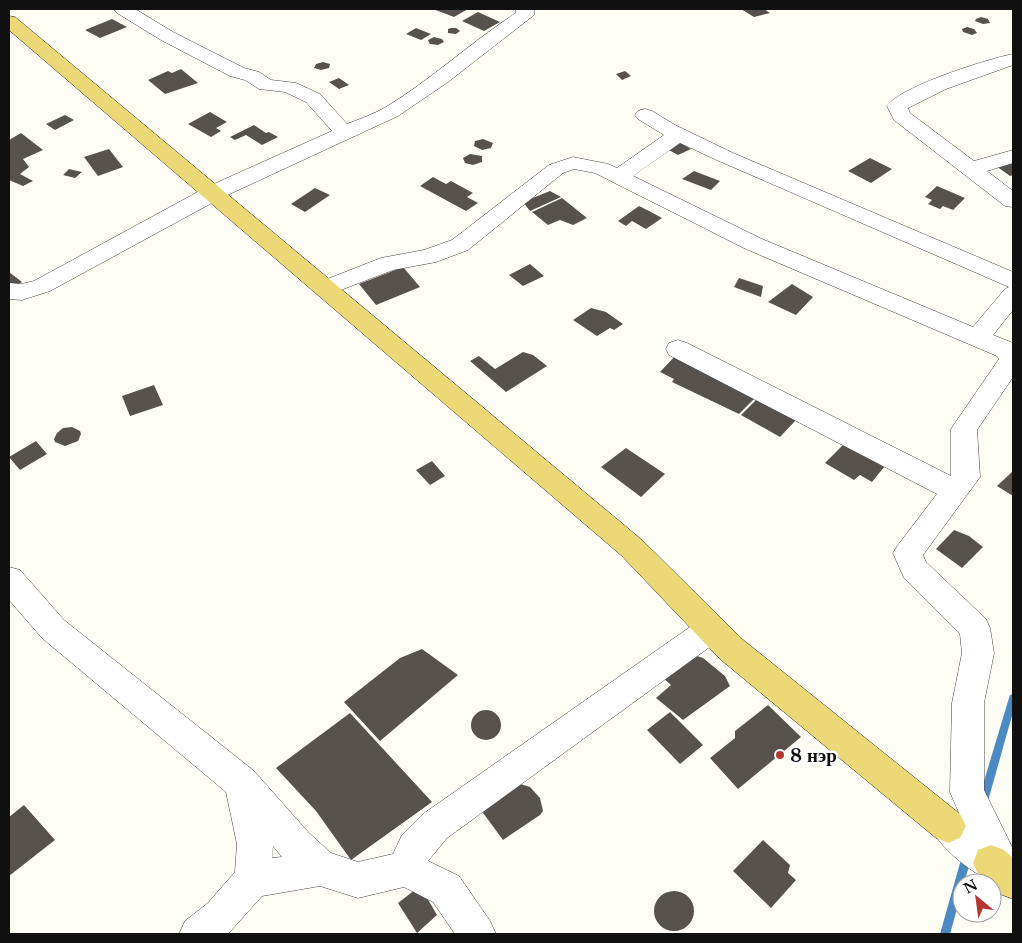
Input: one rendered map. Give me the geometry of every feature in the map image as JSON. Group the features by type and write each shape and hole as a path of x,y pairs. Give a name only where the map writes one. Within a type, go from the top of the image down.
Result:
{"main road":[{"path":"9,22 632,548 731,649 948,826"}],"street":[{"path":"123,9 168,36 237,72 252,76 266,85 289,87 313,98 318,106 334,120 344,134"},
{"path":"9,291 22,292 42,286 213,193 391,112 441,78 499,32 525,15 526,9"},
{"path":"1013,58 970,72 897,106 901,116 1013,201"},
{"path":"645,115 726,157 1013,281"},
{"path":"617,177 679,134"},
{"path":"971,169 1013,156"},
{"path":"325,288 389,263 428,256 460,245 556,169 573,163 601,168 754,244 1006,350 1013,358 964,430 966,477 908,553 914,569 976,628 978,652 968,703 967,792 1006,872"},
{"path":"977,338 1013,294"},
{"path":"678,349 956,491"},
{"path":"14,590 53,629 242,783 296,846 320,868 358,880 405,869 446,889 477,934"},
{"path":"405,869 415,848 435,826 711,629"},
{"path":"198,934 221,916 252,880 255,844 242,783"},
{"path":"948,826 1006,872"},
{"path":"252,880 320,868"}],"building":[{"path":"433,9 468,9 454,17"},
{"path":"741,9 764,9 770,13 754,17"},
{"path":"478,12 500,22 484,31 462,21"},
{"path":"981,17 988,19 990,23 983,24 975,21"},
{"path":"112,19 127,27 100,38 85,30"},
{"path":"967,27 974,29 977,33 972,35 963,32 962,29"},
{"path":"416,28 431,34 421,40 406,34"},
{"path":"456,28 460,31 456,34 448,33 448,29"},
{"path":"434,37 442,39 444,42 438,45 430,44 428,40"},
{"path":"323,62 330,64 329,68 321,70 314,68 316,64"},
{"path":"181,69 198,83 165,94 148,80 168,71 172,73"},
{"path":"625,71 631,76 622,80 616,74"},
{"path":"339,78 349,85 339,89 329,82"},
{"path":"210,112 227,122 216,128 221,131 211,137 188,124"},
{"path":"65,115 74,120 55,130 46,124"},
{"path":"254,125 266,133 269,132 278,137 262,145 246,135 235,140 230,137"},
{"path":"21,133 43,150 23,159 29,167 20,174 33,181 23,186 9,180 9,140"},
{"path":"483,139 493,143 491,148 482,150 474,146 475,141"},
{"path":"677,141 691,149 678,155 663,147"},
{"path":"109,149 123,167 98,176 84,157"},
{"path":"470,154 482,156 482,162 473,165 465,163 463,158"},
{"path":"870,158 892,169 871,183 848,171"},
{"path":"1013,160 1013,175 1010,176 996,166"},
{"path":"69,169 82,172 75,178 63,175"},
{"path":"694,171 720,181 711,190 682,179"},
{"path":"433,177 446,184 451,181 473,193 467,197 478,203 466,211 420,186"},
{"path":"937,186 965,198 953,210 943,206 940,209 928,204 932,200 925,197"},
{"path":"315,188 330,195 305,212 291,204"},
{"path":"550,191 561,197 530,211 523,202"},
{"path":"562,198 587,218 573,225 560,220 548,225 532,212"},
{"path":"639,206 662,218 646,229 632,221 626,226 618,221"},
{"path":"530,264 544,276 523,286 509,275"},
{"path":"403,267 420,287 376,305 359,284"},
{"path":"9,272 22,282 15,286 9,282"},
{"path":"739,278 763,286 761,297 734,287"},
{"path":"792,284 813,297 796,315 768,302"},
{"path":"591,308 606,312 623,324 614,330 610,328 597,336 573,320"},
{"path":"523,352 533,355 547,366 506,392 470,361 479,356 495,369"},
{"path":"677,354 760,393 739,414 672,382 674,379 660,372"},
{"path":"154,385 163,405 130,416 122,396"},
{"path":"758,398 797,419 780,437 741,415"},
{"path":"72,427 80,431 81,434 78,441 65,446 55,442 54,439 57,433 63,428"},
{"path":"36,441 47,454 20,470 9,457"},
{"path":"845,443 884,467 872,482 860,475 854,480 825,463"},
{"path":"626,448 665,474 641,497 601,467"},
{"path":"432,461 445,476 430,485 416,470"},
{"path":"1013,471 1013,496 997,486"},
{"path":"954,530 969,536 983,547 962,568 936,549"},
{"path":"422,649 458,675 380,741 344,702 400,658"},
{"path":"691,654 703,658 725,676 730,686 683,720 656,698 671,685 663,678"},
{"path":"768,705 801,737 738,789 710,758 735,738 735,731"},
{"path":"486,710 497,714 501,725 497,736 486,740 475,736 471,725 475,714"},
{"path":"670,712 703,745 680,764 647,730"},
{"path":"350,713 432,802 351,860 316,811 276,768"},
{"path":"514,782 530,787 540,798 543,811 503,840 478,806"},
{"path":"24,805 55,840 9,876 9,817"},
{"path":"763,840 790,865 788,873 796,880 771,908 733,871"},
{"path":"420,886 437,915 417,933 398,903"},
{"path":"674,891 688,897 694,911 688,925 674,931 660,925 654,911 660,897"}],"waterway":[{"path":"983,801 1013,698"},
{"path":"945,934 967,856"}],"place":[{"name":"8 нэр","path":"780,755"}]}
